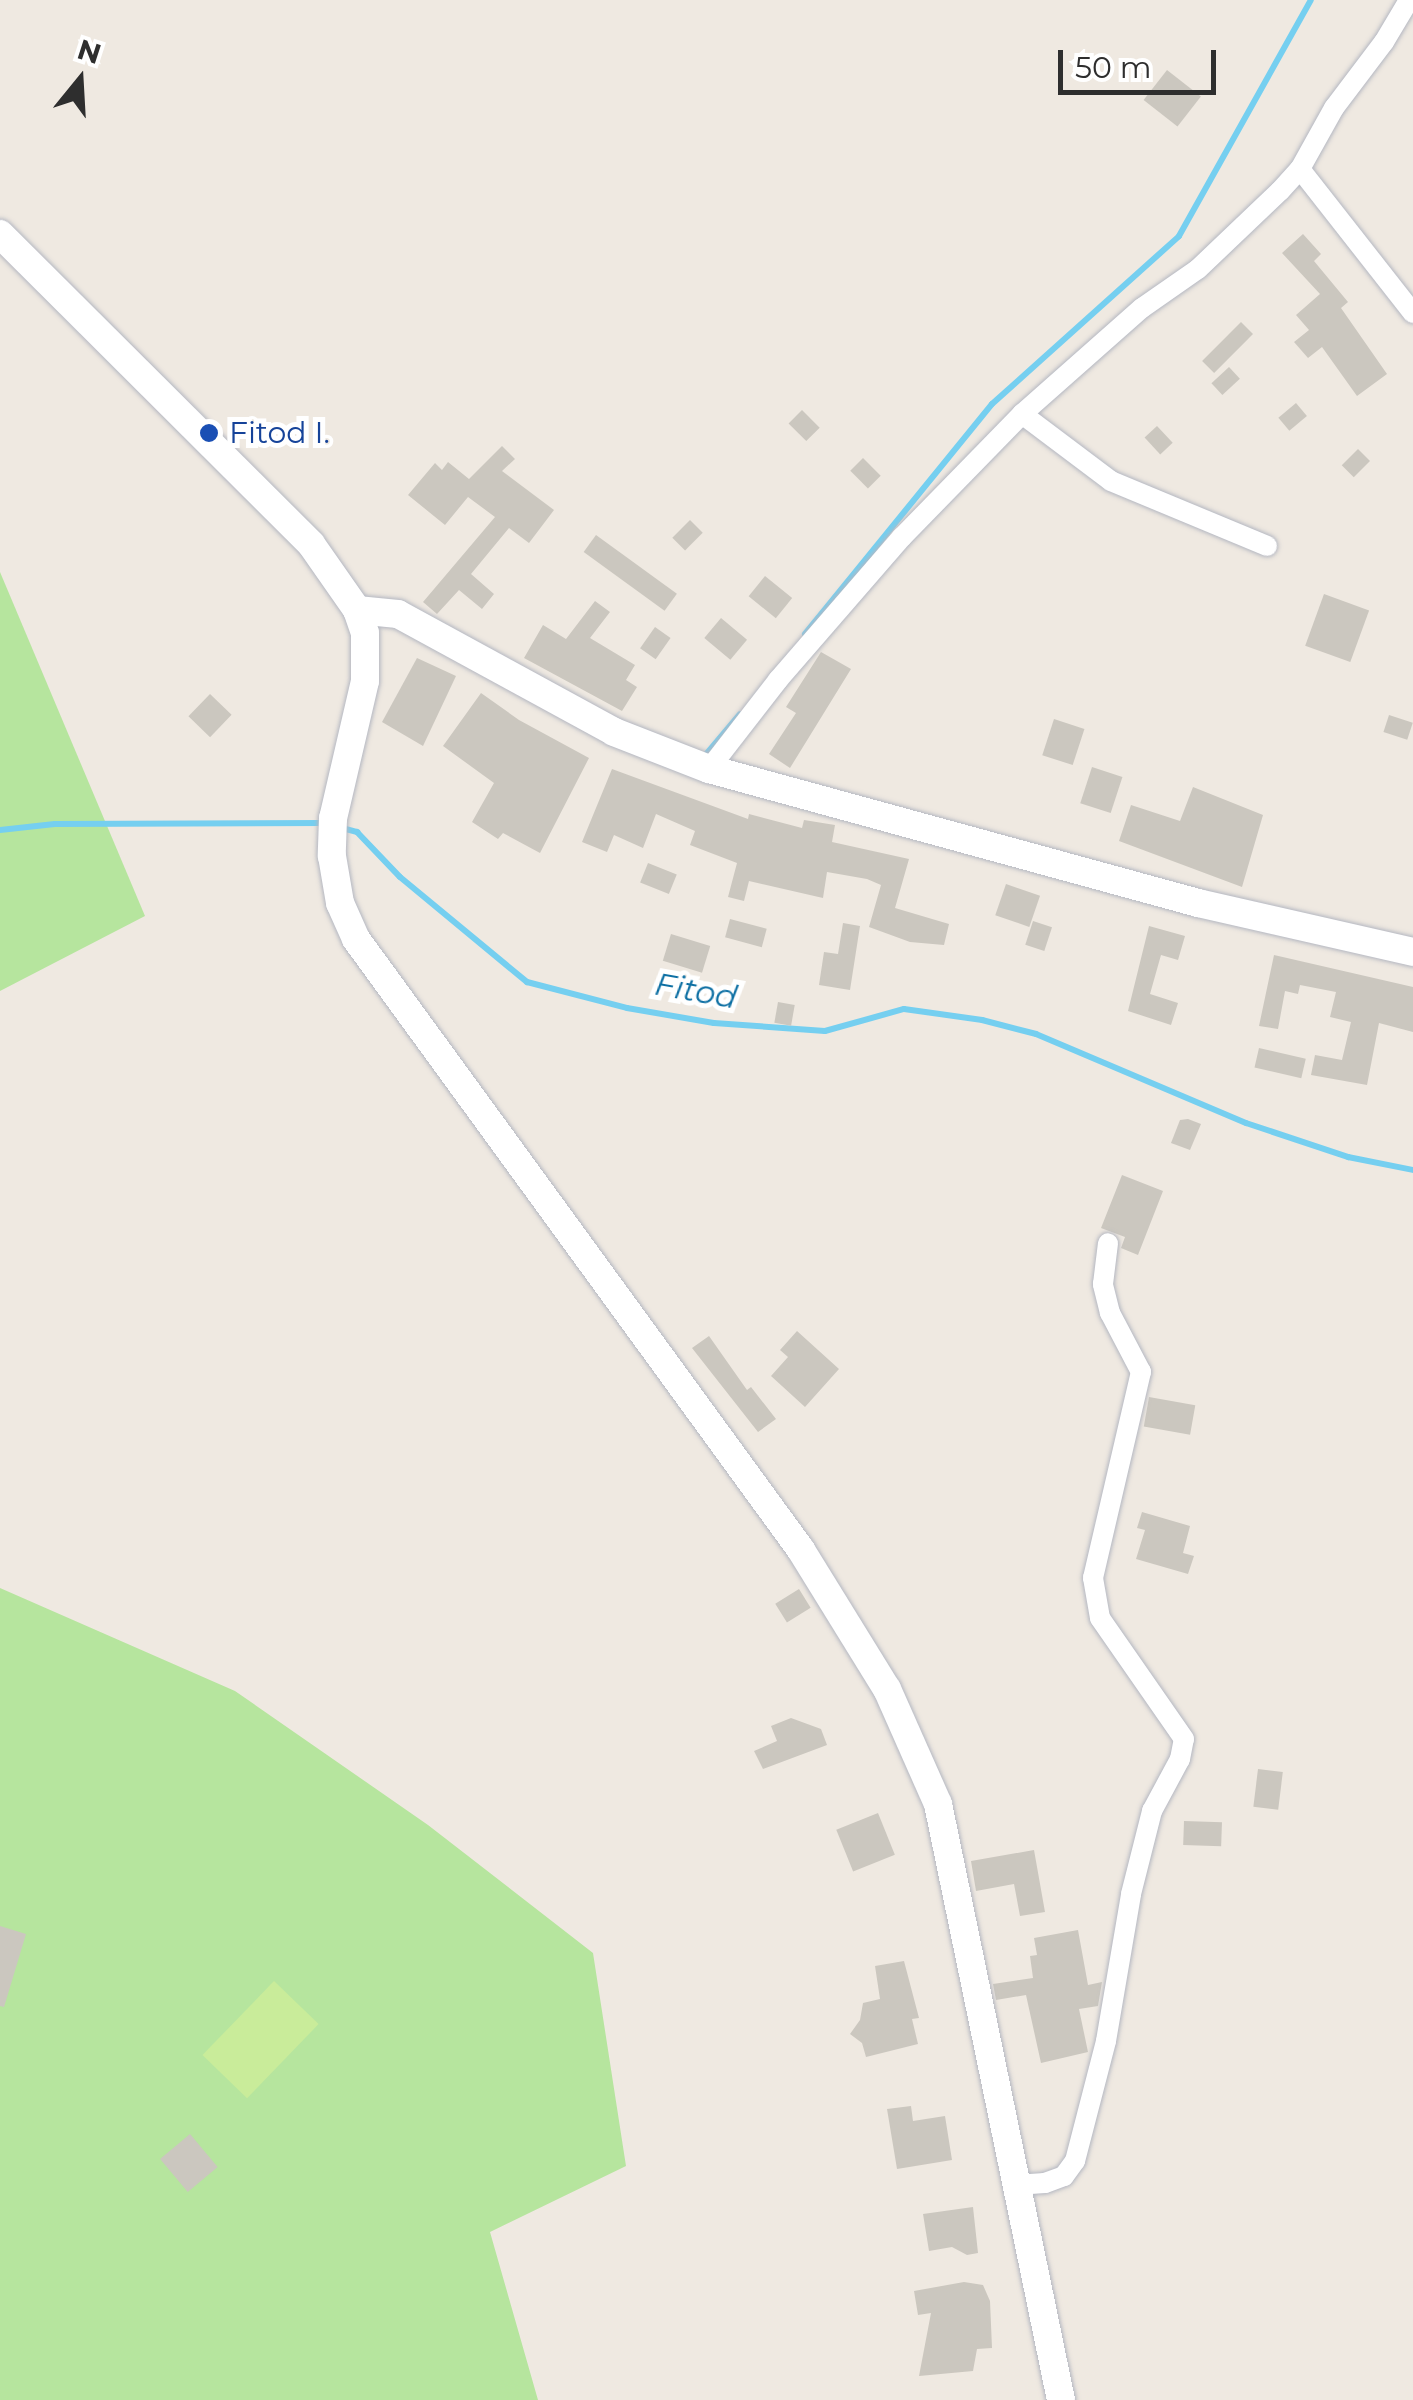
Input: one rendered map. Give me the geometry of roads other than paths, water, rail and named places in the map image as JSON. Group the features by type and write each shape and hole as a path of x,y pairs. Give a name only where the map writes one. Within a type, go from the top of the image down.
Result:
{"main road":[{"path":"0,234 310,544 357,610 365,633 364,693 332,824 340,903 384,982 801,1550 887,1689 938,1804 1061,2400"},
{"path":"357,610 398,614 614,732 709,769 1198,903 1413,952"}],"street":[{"path":"709,769 778,680 902,538 1022,414 1142,308 1198,269 1300,168 1334,108 1384,42 1409,0"},
{"path":"1300,168 1413,313"},
{"path":"1022,414 1111,481 1267,546"},
{"path":"1015,2185 1045,2183 1064,2176 1075,2160 1106,2041 1132,1894 1152,1812 1180,1759 1184,1739 1100,1618 1093,1578 1141,1372 1132,1348 1110,1313 1103,1284 1108,1244"}],"waterway":[{"path":"805,634 992,404 1179,236 1311,0"},
{"path":"703,758 740,714"},
{"name":"Fitod","path":"0,830 55,824 325,823"},
{"name":"Fitod","path":"342,828 357,832 400,877 527,982 627,1008 714,1023 825,1031 904,1009 982,1020 1036,1034 1246,1123 1348,1157 1413,1170"}],"place":[{"name":"Fitod I.","path":"209,433"}]}
